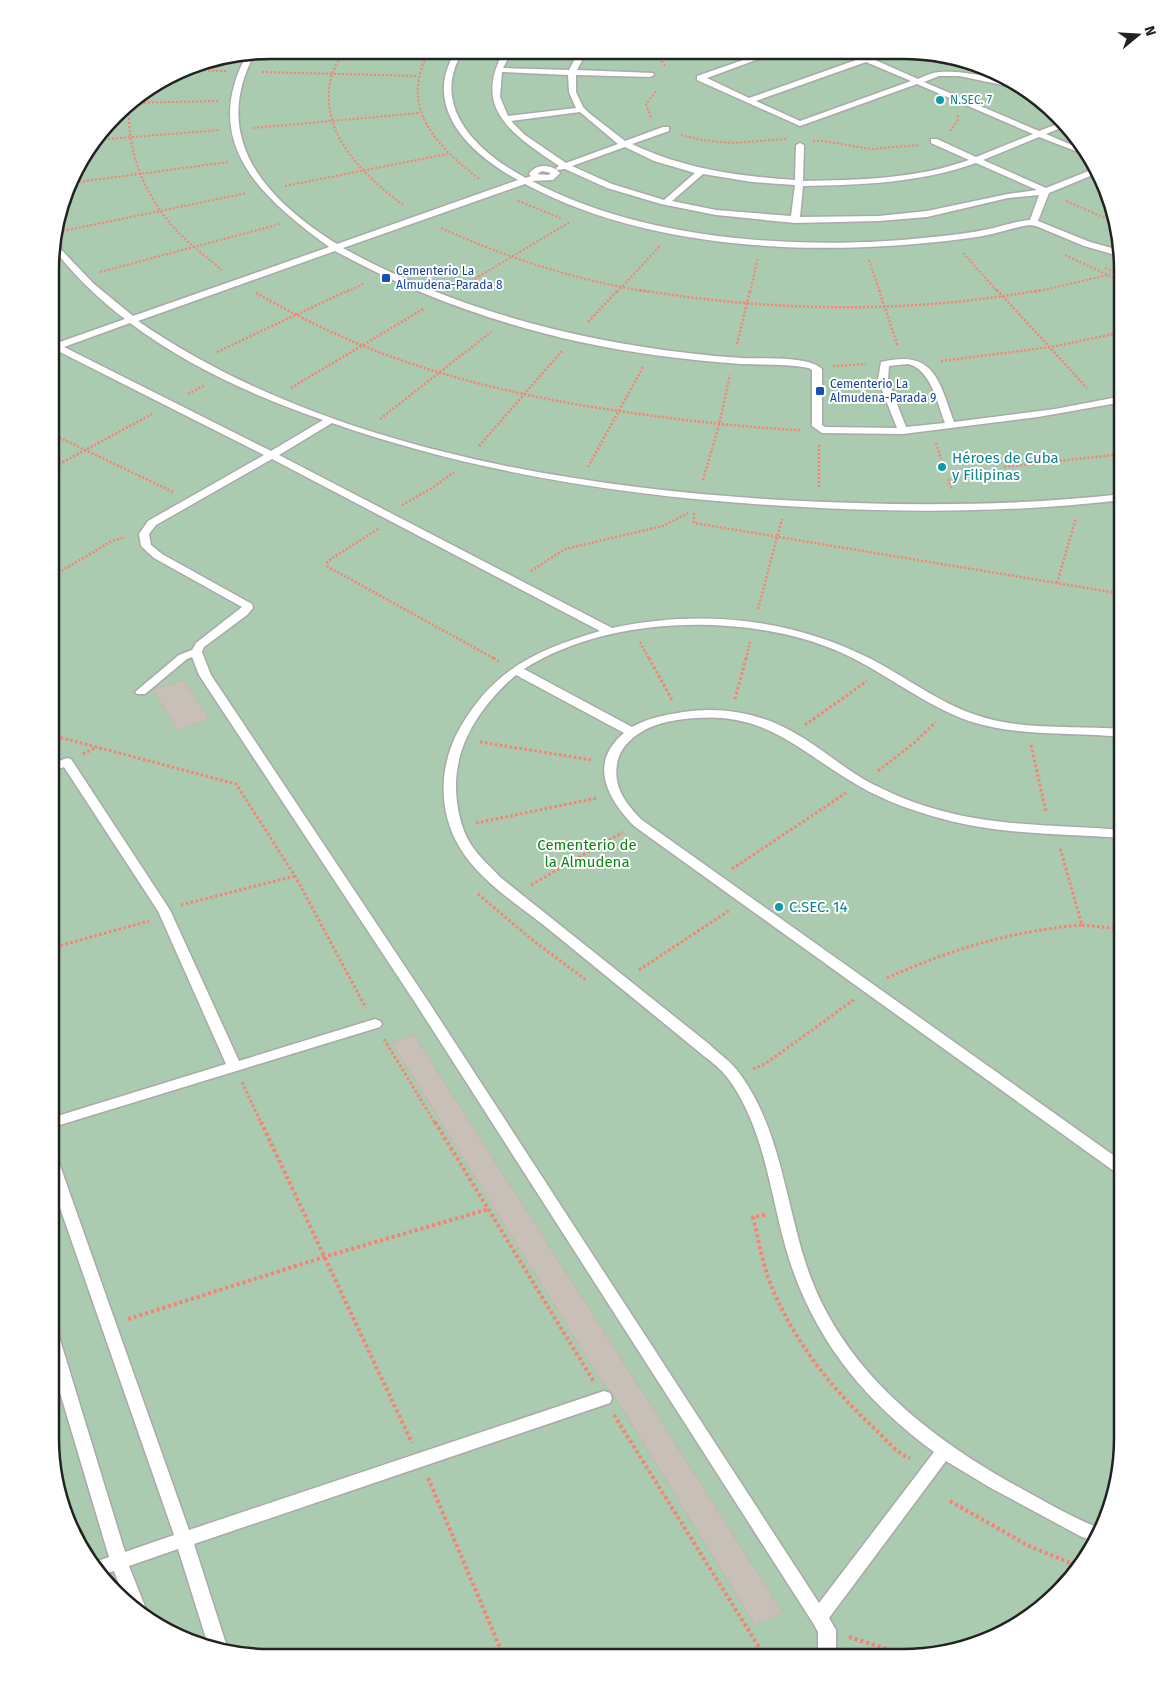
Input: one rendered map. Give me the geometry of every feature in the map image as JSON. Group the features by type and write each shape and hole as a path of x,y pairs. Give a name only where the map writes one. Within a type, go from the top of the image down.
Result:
{"lane":[{"path":"454,59 448,68 446,80 450,110 459,128 476,148 522,182 548,194 608,216 680,232 755,243 859,246 911,242 987,232 1033,223 1097,248 1113,252"},
{"path":"504,59 495,80 495,94 506,119 515,131 530,144 564,167 611,187 666,202 732,215 796,220 853,220 928,214 1006,196 1045,191 1090,173"},
{"path":"577,59 570,73 571,85 580,110 593,124 624,145 651,157 736,178 799,184 895,180 938,171 975,159 1057,126"},
{"path":"756,59 700,78 800,124 918,81 947,73 1003,84"},
{"path":"750,100 866,59 1077,150"},
{"path":"248,60 242,72 235,100 233,129 245,160 265,190 295,220 337,248 384,274 442,298 507,320 575,337 652,352 733,361 812,366 817,372 817,426 822,430 903,431 1114,401"},
{"path":"498,70 650,75"},
{"path":"983,80 987,77"},
{"path":"506,119 580,110"},
{"path":"59,344 536,177 553,177 556,173 554,170 666,129"},
{"path":"934,141 1045,191"},
{"path":"796,220 800,145"},
{"path":"666,202 702,171"},
{"path":"1033,223 1045,191"},
{"path":"59,256 62,262 83,277 131,320 160,341 197,362 273,398 329,421 467,461 580,482 662,494 749,502 893,508 995,508 1080,503 1114,498"},
{"path":"59,349 391,516 609,631"},
{"path":"903,431 883,380 884,364 902,361 918,363 929,374 950,425"},
{"path":"141,692 183,657 196,652 206,639 248,608 247,604 240,599 158,556 146,546 144,534 152,522 329,421"},
{"path":"1092,1533 1007,1491 943,1452 900,1418 861,1377 824,1325 799,1264 768,1148 758,1119 733,1076 704,1048 513,896 466,846 457,827 449,781 455,748 474,712 490,692 516,670 562,646 609,631 665,622 710,621 758,625 818,640 841,649 882,670 952,709 988,722 1029,727 1114,732"},
{"path":"196,652 205,675 415,993 823,1624 826,1649"},
{"path":"516,670 632,732"},
{"path":"1114,833 987,824 957,819 889,797 862,783 790,735 765,723 743,716 701,713 648,724 632,732 613,754 610,772 615,794 623,808 638,823 1114,1164"},
{"path":"59,765 67,762 164,910 235,1068"},
{"path":"59,1120 375,1024"},
{"path":"59,1182 184,1540 216,1642"},
{"path":"59,1363 118,1561 133,1599"},
{"path":"102,1567 604,1398"},
{"path":"823,1624 943,1452"}],"path":[{"path":"339,59 331,74 328,97 332,122 342,145 361,170 390,196 421,218 511,258 563,274 620,288 747,305 887,310 944,306 1006,298 1063,287 1108,275"},
{"path":"201,71 418,76"},
{"path":"650,75 667,83 655,91 646,104 650,116 666,129 684,136 709,141 740,143 782,137 800,145 816,140 864,148 906,148 934,141 948,134 957,122 958,112"},
{"path":"140,103 235,100"},
{"path":"103,140 332,122 420,113"},
{"path":"128,114 129,138 139,174 148,192 174,227 194,247 237,283 362,345 440,372 524,394 617,412 720,424 822,430"},
{"path":"63,231 447,154"},
{"path":"78,182 245,160"},
{"path":"1045,191 1108,219"},
{"path":"83,277 295,220"},
{"path":"273,398 570,222"},
{"path":"516,670 328,567 327,564 331,558 432,488 467,461 575,337 662,245"},
{"path":"963,252 1114,417"},
{"path":"1064,255 1114,278"},
{"path":"871,265 902,361"},
{"path":"197,362 384,274"},
{"path":"364,432 507,320"},
{"path":"918,363 1051,347 1114,334"},
{"path":"580,482 617,412 652,352"},
{"path":"812,366 884,364"},
{"path":"59,464 223,375"},
{"path":"819,505 818,434 822,430"},
{"path":"59,438 192,500"},
{"path":"934,440 942,459"},
{"path":"1004,467 1114,455"},
{"path":"948,479 954,495"},
{"path":"1057,583 1080,503"},
{"path":"514,581 565,549 663,526 695,510"},
{"path":"59,572 112,542"},
{"path":"632,627 680,716"},
{"path":"790,735 882,670"},
{"path":"738,864 862,783 914,743 952,709"},
{"path":"1029,727 1032,755 1052,829 1082,925"},
{"path":"59,736 236,784 295,876 375,1024 760,1649"},
{"path":"460,738 612,763"},
{"path":"457,827 615,794"},
{"path":"513,896 638,823"},
{"path":"164,910 295,876"},
{"path":"622,982 745,900"},
{"path":"59,946 147,921"},
{"path":"733,1076 765,1064 887,978 950,950 1026,931 1082,925 1114,928"},
{"path":"562,964 590,982"},
{"path":"235,1068 420,1460 501,1649"},
{"path":"110,1324 324,1257 489,1210"},
{"path":"753,1217 772,1286 798,1339 830,1384 875,1432 909,1460"},
{"path":"950,1500 1029,1546 1073,1564"},
{"path":"823,1624 891,1649"}],"green space":[{"name":"Cementerio de la Almudena","path":"256,59 917,59 971,70 1009,87 1032,102 1071,141 1092,176 1107,215 1114,256 1114,1452 1103,1506 1086,1544 1071,1567 1032,1606 997,1627 958,1642 917,1649 256,1649 202,1638 164,1621 141,1606 102,1567 81,1532 66,1493 59,1452 59,256 66,215 81,176 102,141 131,111 164,87 189,75 215,66"}],"building":[{"path":"183,680 209,719 178,730 153,690"},
{"path":"414,1035 782,1612 755,1625 612,1392 602,1382 392,1043"}],"place":[{"name":"N.SEC. 7","path":"940,100"},
{"name":"Cementerio La Almudena-Parada 8","path":"386,278"},
{"name":"Cementerio La Almudena-Parada 9","path":"820,391"},
{"name":"Héroes de Cuba y Filipinas","path":"942,467"},
{"name":"C.SEC. 14","path":"779,907"}]}
